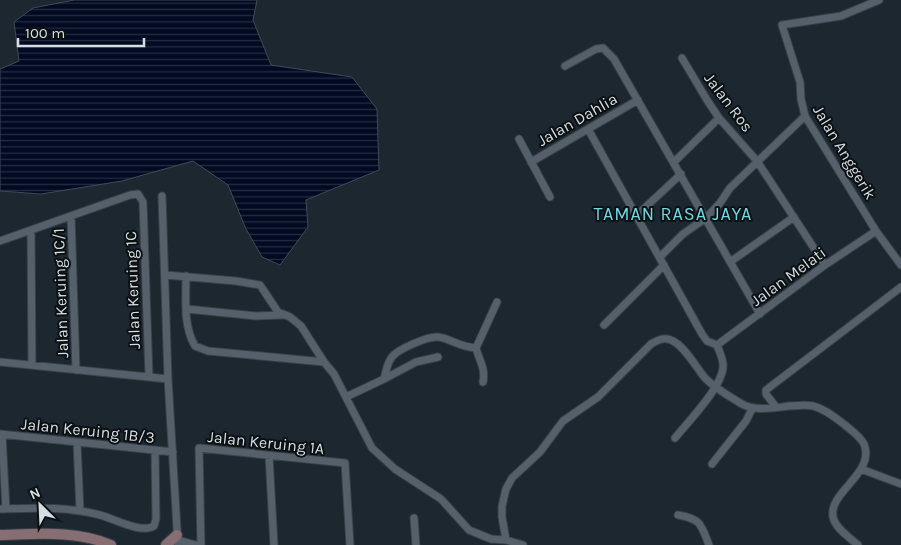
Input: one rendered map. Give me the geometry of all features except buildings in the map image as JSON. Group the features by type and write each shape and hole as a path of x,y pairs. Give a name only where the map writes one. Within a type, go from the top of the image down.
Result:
{"main road":[{"path":"0,535 73,534 100,540 111,545"},
{"path":"166,545 178,540"}],"street":[{"name":"Jalan Anggerik","path":"879,0 841,16 782,26 799,77 802,107 805,116 876,231 901,265"},
{"path":"565,66 596,49 603,48 614,59 760,314"},
{"name":"Jalan Ros","path":"682,58 719,118 757,161 825,266"},
{"name":"Jalan Dahlia","path":"531,162 638,100"},
{"path":"660,258 683,234 706,218 720,203 730,188 805,116"},
{"path":"674,162 719,118"},
{"path":"588,129 702,334 707,341 717,345 724,366 710,395 676,438"},
{"path":"519,139 550,196"},
{"path":"636,216 681,174"},
{"name":"Jalan Keruing 1C","path":"71,216 130,195 138,194 143,202 149,376"},
{"path":"162,196 168,379 178,540 196,545"},
{"path":"0,241 71,216"},
{"name":"Jalan Keruing 1C/1","path":"71,216 76,370"},
{"path":"730,262 794,217"},
{"path":"31,230 32,365"},
{"name":"Jalan Melati","path":"717,345 876,231"},
{"path":"604,325 664,265"},
{"path":"165,275 236,280 260,285 274,308 282,315"},
{"path":"186,276 189,336 195,346 208,351 324,362"},
{"path":"776,407 766,394 766,390 901,287"},
{"path":"483,382 484,369 476,348 497,302"},
{"path":"187,309 256,316 282,315 290,317 302,326 324,362 334,374 372,448 380,457 441,499 469,530 491,539 506,540 523,545"},
{"path":"384,379 392,356 425,339 437,337 460,346 476,348"},
{"path":"506,540 502,506 506,489 512,478 540,452 563,421 598,398 652,344 660,339 673,340 706,379 742,405 752,409 813,406 826,411 860,438 866,451 861,469 836,502 833,511 833,518 836,524 858,545"},
{"path":"346,397 416,362 438,357"},
{"path":"0,362 168,379"},
{"path":"712,464 746,421 752,409"},
{"path":"1,434 3,509 49,508 80,511 100,515 142,529 150,529 154,526 156,519 155,450"},
{"name":"Jalan Keruing 1B/3","path":"1,434 173,452"},
{"path":"77,442 80,511"},
{"name":"Jalan Keruing 1A","path":"201,545 199,448 345,463 350,545"},
{"path":"269,456 274,545"},
{"path":"861,469 901,484"},
{"path":"678,515 697,520 709,545"},
{"path":"414,518 416,545"}],"water":[{"path":"74,0 257,0 253,20 271,65 352,77 377,109 379,170 306,200 308,227 280,265 262,257 246,229 228,185 193,161 122,181 41,194 0,191 0,69 19,61 14,22 33,8"}],"district":[{"name":"TAMAN RASA JAYA","path":"673,214"}]}
